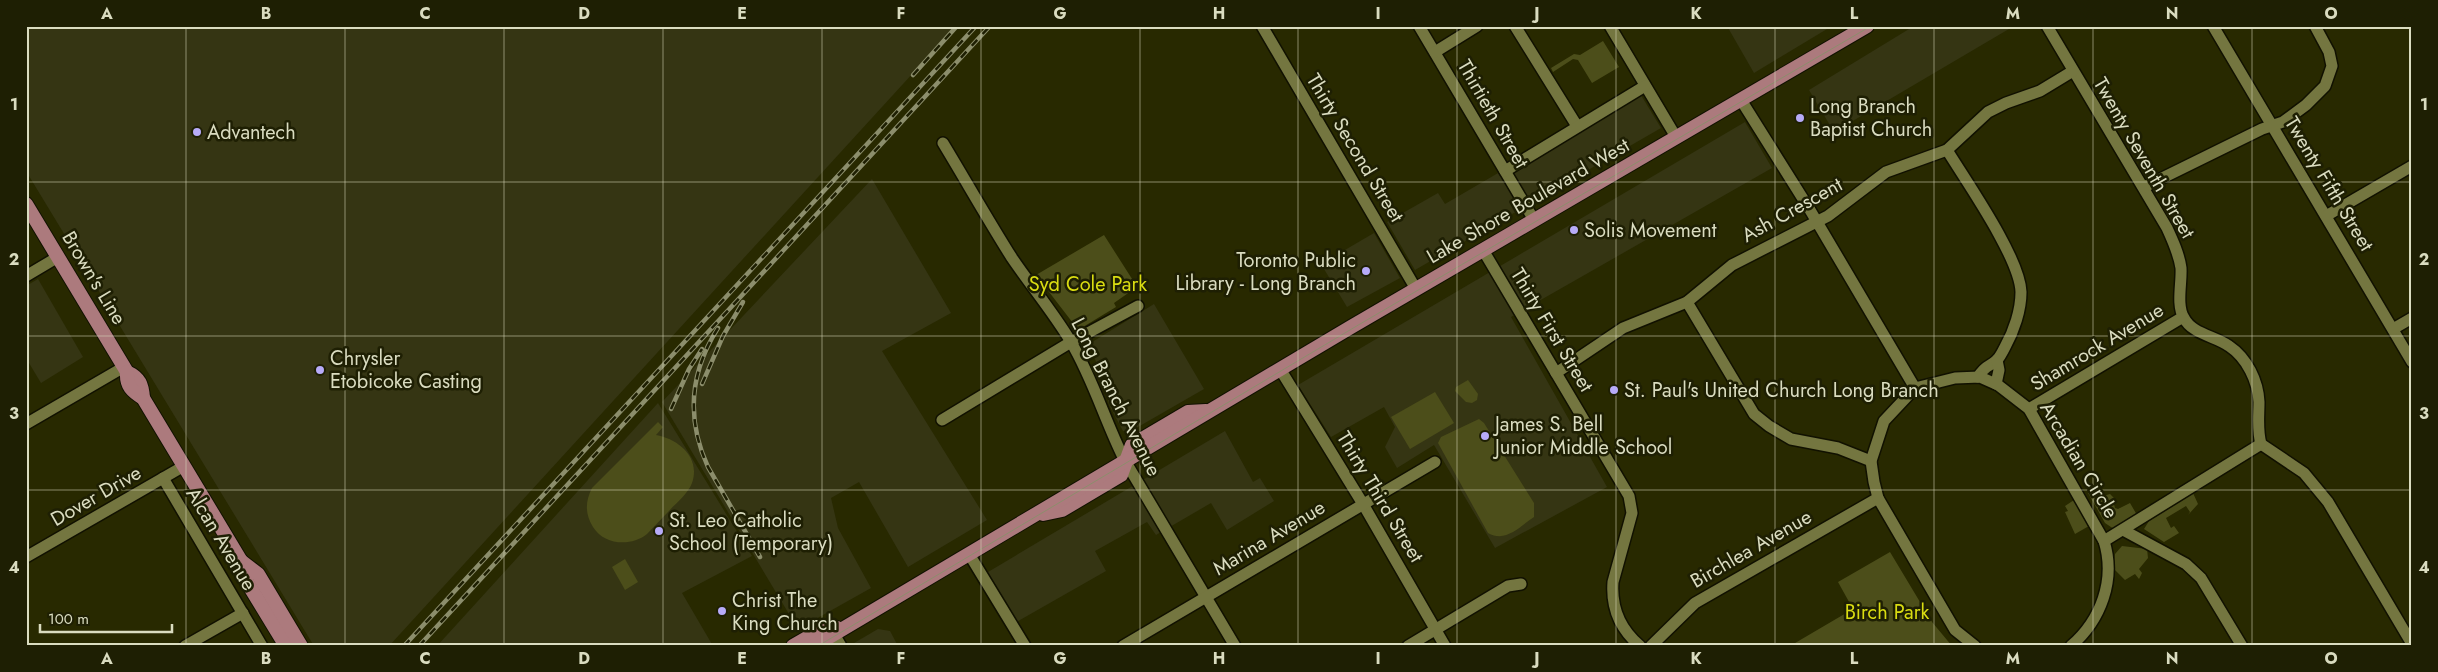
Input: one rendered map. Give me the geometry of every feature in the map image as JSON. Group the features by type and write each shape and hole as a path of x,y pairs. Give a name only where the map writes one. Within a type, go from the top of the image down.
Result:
{"main road":[{"name":"Lake Shore Boulevard West","path":"814,646 840,636 969,554 1033,516 1062,510 1121,476 1132,446 1188,412 1210,411 1867,26"},
{"name":"Brown's Line","path":"26,204 126,369 127,382 132,391 143,398 241,561 247,582 286,646"},
{"name":"Brown's Line","path":"241,561 258,574 301,646"},
{"name":"Lake Shore Boulevard West","path":"793,646 819,631 840,636"}],"street":[{"name":"Thirty Second Street","path":"1262,26 1416,289"},
{"name":"Thirtieth Street","path":"1419,26 1534,220"},
{"path":"1435,52 1477,26"},
{"path":"1515,26 1577,126"},
{"name":"Twenty Seventh Street","path":"2047,26 2167,228 2177,251 2181,268 2183,317"},
{"name":"Twenty Fifth Street","path":"2213,26 2412,362"},
{"path":"2144,187 2294,115 2306,105 2329,80 2331,59 2315,26"},
{"path":"1615,28 1645,86 1676,137"},
{"name":"Ash Crescent","path":"1556,373 1623,328 1687,302 1732,265 1817,222 1844,206 1886,172 1947,150 1975,124 1998,107 2040,91 2073,71"},
{"path":"1505,171 1645,86"},
{"path":"1741,100 1817,222 1914,388 1884,421 1871,461 1878,498 1955,630 1975,646"},
{"name":"Long Branch Avenue","path":"943,144 1013,259 1071,342 1094,386 1108,428 1125,461 1235,646"},
{"path":"1947,150 2000,237 2016,271 2021,291 2019,308 2012,331 1997,360 1984,368 1978,377"},
{"path":"2326,216 2412,166"},
{"name":"Thirty First Street","path":"1483,250 1629,496 1632,513 1613,582 1612,593 1614,608 1620,623 1640,646"},
{"path":"26,276 58,257"},
{"path":"1687,302 1754,414 1769,426 1791,439 1838,448 1871,461"},
{"path":"942,420 1071,342 1138,306"},
{"path":"2183,317 2191,326 2228,345 2245,362 2252,375 2258,395 2258,430 2261,444 2313,481 2328,502 2412,644"},
{"name":"Shamrock Avenue","path":"2029,409 2183,317"},
{"path":"2393,329 2412,318"},
{"path":"1996,384 1999,374 1997,360"},
{"path":"26,424 126,369"},
{"name":"Thirty Third Street","path":"1280,369 1363,504 1445,646"},
{"name":"Arcadian Circle","path":"1914,388 1955,378 1978,377 1996,384 2029,409 2104,541 2108,553 2108,571 2102,603 2091,622 2071,646"},
{"path":"2104,541 2261,444"},
{"name":"Marina Avenue","path":"1123,646 1435,462"},
{"name":"Dover Drive","path":"26,557 184,466"},
{"name":"Alcan Avenue","path":"163,478 242,613 185,646"},
{"name":"Birchlea Avenue","path":"1652,646 1695,603 1878,498"},
{"path":"2123,530 2186,564 2201,578 2242,646"},
{"path":"969,554 1025,646"},
{"path":"1408,646 1508,586 1521,584"},
{"path":"242,613 262,646"}],"shaded area":[{"path":"26,26 956,26 389,646 314,646 26,171"},
{"path":"1727,26 1832,26 1754,73"},
{"path":"1914,26 2014,26 1834,132 1809,90"},
{"path":"1636,87 1661,128 1415,270 1387,222 1438,193 1445,204 1563,135"},
{"path":"1745,122 1772,168 1511,317 1607,487 1495,548 1434,445 1397,468 1385,447 1395,427 1384,407 1331,437 1298,385"},
{"path":"872,179 951,313 882,351 987,520 908,567 859,482 831,498 838,528 871,588 798,629 662,402"},
{"path":"1374,233 1400,278 1347,307 1321,264"},
{"path":"38,279 83,357 41,383 26,358 26,286"},
{"path":"1154,304 1204,389 1131,431 1123,431 1109,405 1104,382 1089,344"},
{"path":"658,403 752,556 682,593 713,646 437,646"},
{"path":"1225,431 1253,482 1260,478 1274,501 1227,530 1211,503 1156,535 1147,522 1095,551 1106,571 1011,625 983,575"},
{"path":"878,629 890,631 898,646 849,646"}],"green space":[{"path":"1603,41 1619,67 1592,83 1578,60 1573,59 1553,72 1551,68 1574,54 1580,55"},
{"name":"Syd Cole Park","path":"1104,235 1134,282 1134,289 1114,303 1116,307 1083,327 1076,327 1036,275"},
{"path":"1468,380 1478,394 1477,400 1472,403 1466,402 1455,391 1456,387"},
{"path":"1435,392 1454,423 1410,449 1391,417"},
{"path":"1479,419 1484,423 1534,503 1534,517 1507,535 1495,536 1488,533 1438,443 1441,437"},
{"path":"658,422 663,427 656,435 679,445 690,457 694,474 692,483 685,495 641,538 633,541 618,542 604,538 593,527 588,517 587,503 592,488"},
{"path":"2098,487 2103,496 2110,494 2116,500 2113,501 2115,508 2118,509 2130,503 2137,515 2114,529 2105,523 2088,493"},
{"path":"2193,493 2198,504 2188,515 2190,512 2186,506 2166,518 2171,528 2174,526 2179,533 2164,542 2144,529 2149,521"},
{"path":"2074,500 2089,526 2075,534 2065,512 2068,511 2065,506"},
{"path":"2122,546 2147,549 2148,558 2139,569 2142,573 2139,579 2135,574 2125,580 2113,568 2115,554"},
{"name":"Birch Park","path":"1890,552 1932,622 1952,646 1790,646 1853,609 1838,582"},
{"path":"625,559 638,582 625,590 612,567"}],"tram line":[{"path":"818,646 1360,324 1871,26"}],"railway":[{"path":"913,75 957,26"},
{"path":"404,646 976,26"},
{"path":"419,646 990,26"},
{"path":"702,384 723,336 743,302"},
{"path":"718,328 709,345 697,379 694,396 696,431 708,467 760,557"},
{"path":"671,409 689,369 702,349"}],"place":[{"name":"Long Branch Baptist Church","path":"1800,118"},
{"name":"Advantech","path":"197,132"},
{"name":"Solis Movement","path":"1574,230"},
{"name":"Toronto Public Library - Long Branch","path":"1366,271"},
{"name":"Chrysler Etobicoke Casting","path":"320,370"},
{"name":"St. Paul's United Church Long Branch","path":"1614,390"},
{"name":"James S. Bell Junior Middle School","path":"1485,436"},
{"name":"St. Leo Catholic School (Temporary)","path":"659,531"},
{"name":"Christ The King Church","path":"722,611"}]}
